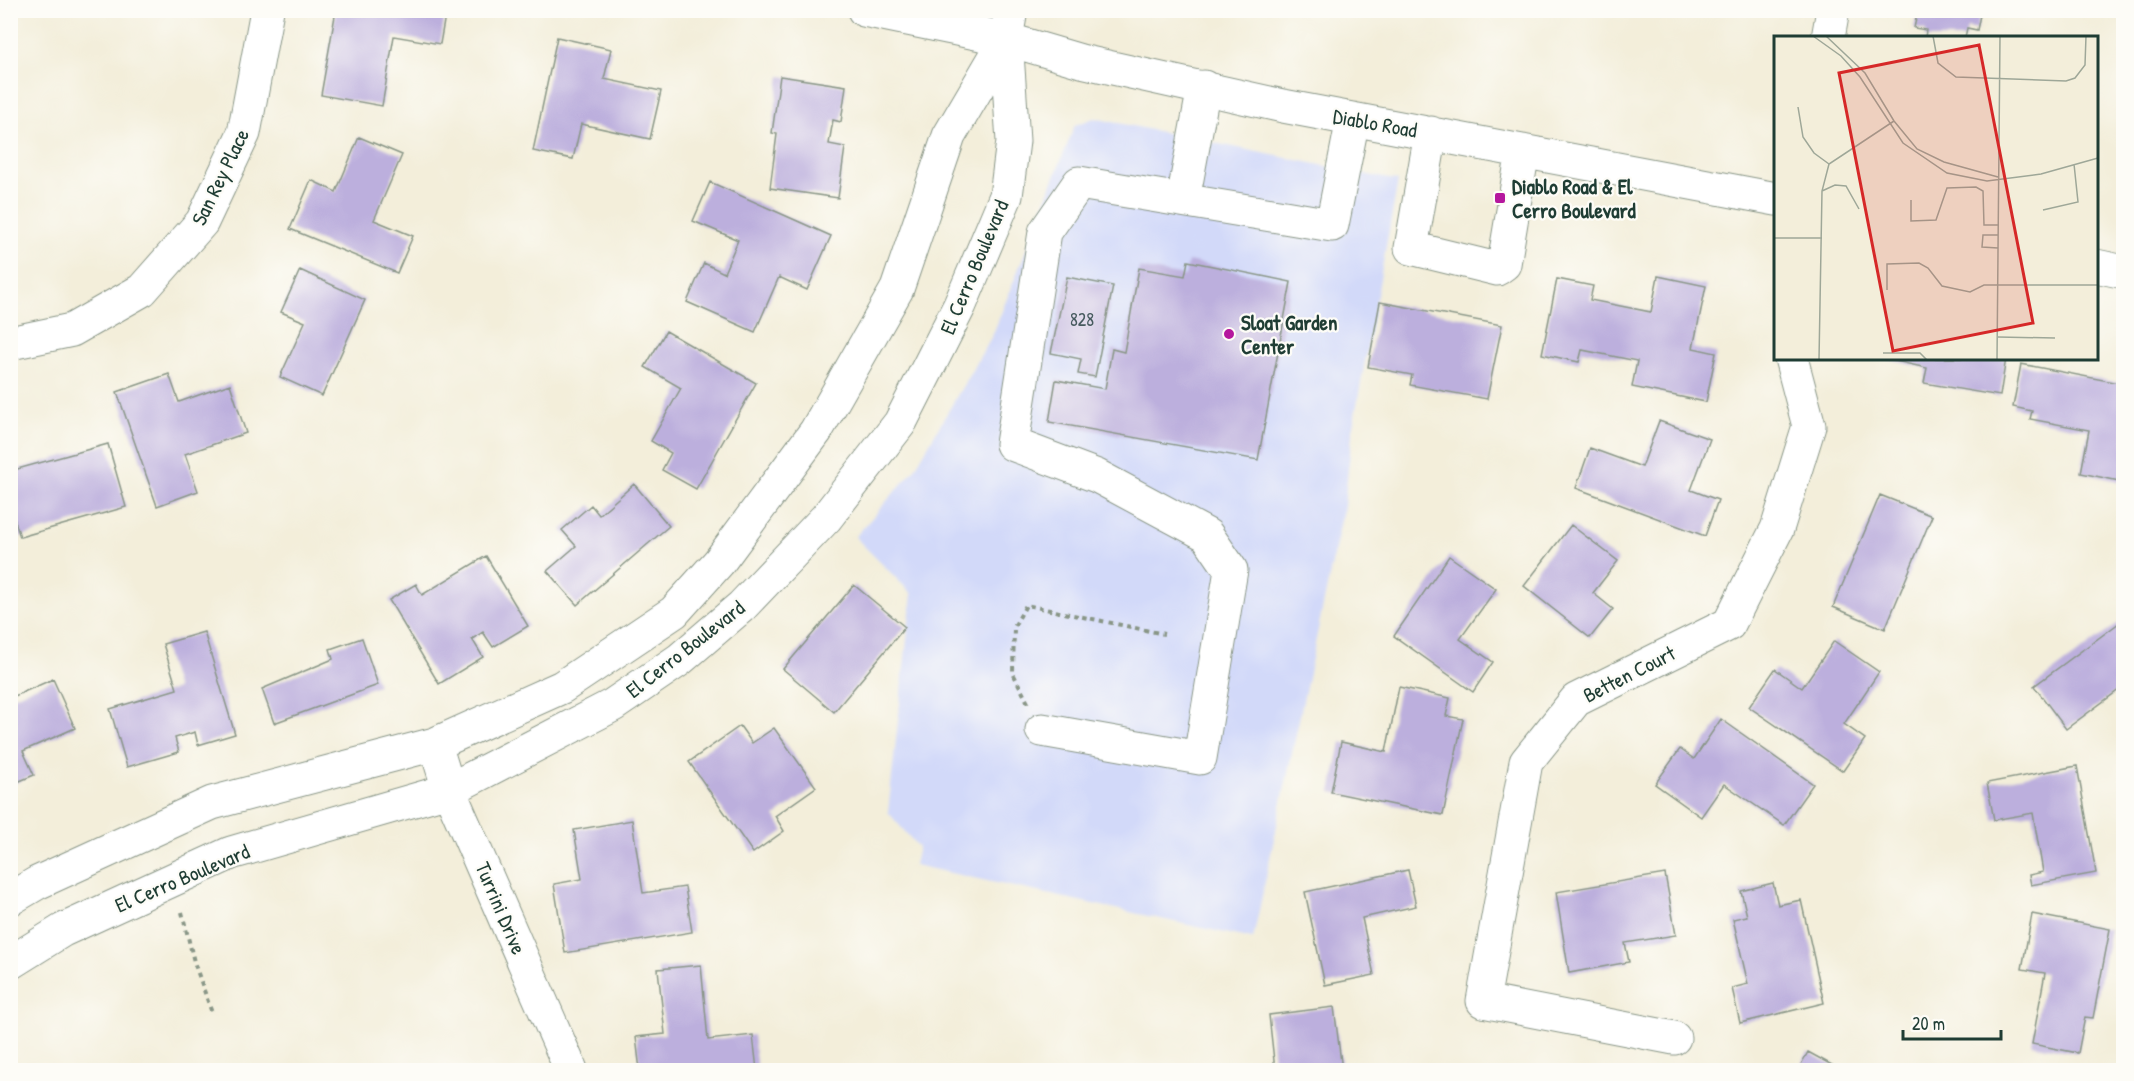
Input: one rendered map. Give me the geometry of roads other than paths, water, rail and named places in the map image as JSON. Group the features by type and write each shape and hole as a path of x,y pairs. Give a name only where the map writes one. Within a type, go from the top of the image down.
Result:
{"street":[{"name":"San Rey Place","path":"10,343 72,330 142,290 202,222 244,133 267,10"},
{"name":"Diablo Road","path":"864,10 1008,25 1081,61 1353,119 1774,199"},
{"path":"1828,36 1833,10"},
{"name":"El Cerro Boulevard","path":"10,899 38,883 213,803 435,744 562,687 674,612 719,562 816,431 897,289 949,136 1008,25"},
{"name":"El Cerro Boulevard","path":"10,963 63,930 231,853 449,790 613,705 679,660 742,606 786,563 864,471 900,423 960,305 1006,196 1013,141 1008,25"},
{"path":"1183,200 1204,87"},
{"path":"1042,730 1200,758 1231,570 1207,535 1097,476 1012,444 1045,232 1079,183 1332,225 1353,119"},
{"path":"1431,133 1411,248 1497,269 1504,264 1523,151"},
{"path":"2098,266 2124,272"},
{"name":"Betten Court","path":"1674,1038 1483,1001 1526,762 1575,700 1729,624 1777,528 1809,426 1792,360"},
{"name":"Turrini Drive","path":"435,744 449,790 571,1071"}],"place":[{"name":"Diablo Road & El Cerro Boulevard","path":"1500,198"},
{"name":"Sloat Garden Center","path":"1229,334"}]}
